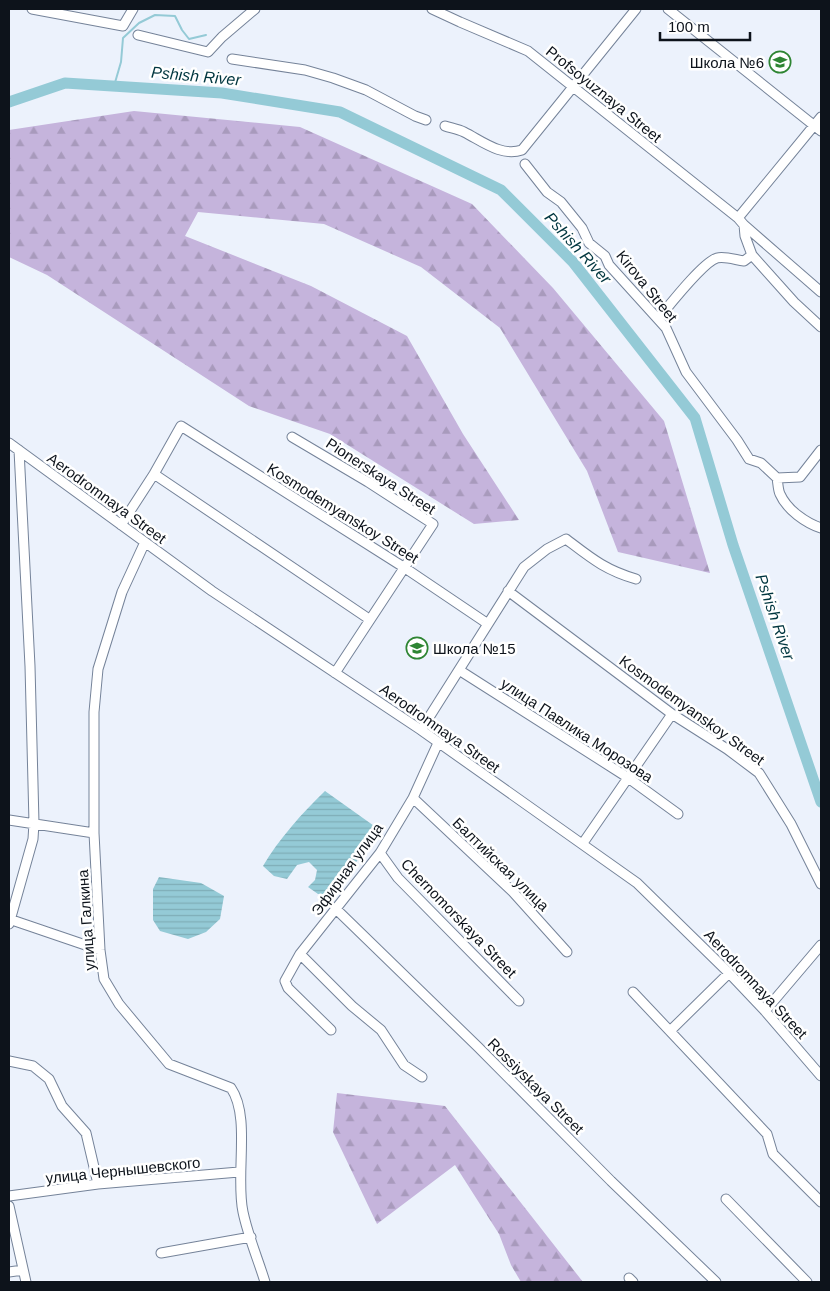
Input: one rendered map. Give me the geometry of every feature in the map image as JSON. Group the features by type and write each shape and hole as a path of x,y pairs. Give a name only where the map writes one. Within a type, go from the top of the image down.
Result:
{"street":[{"path":"32,9 124,26 133,9"},
{"path":"138,35 208,52 222,37 255,9"},
{"name":"Profsoyuznaya Street","path":"432,9 528,51 741,222 821,292"},
{"path":"445,126 463,132 502,151 514,153 522,150 636,9"},
{"path":"668,9 818,128"},
{"path":"232,59 305,70 333,78 366,90 426,120"},
{"path":"821,117 818,128 741,222 752,254 794,302 821,327"},
{"name":"Kirova Street","path":"525,164 548,192 561,202 582,228 589,243 605,256 609,265 666,328 686,372 749,459 761,463 777,478"},
{"path":"658,319 695,275 715,258 744,261 752,254"},
{"name":"Kosmodemyanskoy Street","path":"154,474 181,426 405,568 488,624"},
{"name":"Pionerskaya Street","path":"292,437 368,482 433,524 335,673"},
{"name":"Aerodromnaya Street","path":"9,443 212,591 421,730 583,843 636,883 729,973 765,1011 821,1076"},
{"path":"19,450 30,666 34,823 33,839 9,921 100,950"},
{"path":"821,450 800,477 777,478 780,494 786,503 809,524 821,528"},
{"path":"121,525 154,474 370,619"},
{"path":"421,730 524,567 547,549 566,539 602,565 615,572 636,579"},
{"name":"улица Галкина","path":"144,542 122,592 98,669 94,712 94,833 100,950 104,979 114,996 169,1064 231,1088 235,1094 239,1102 240,1172 243,1212 265,1282"},
{"name":"Kosmodemyanskoy Street","path":"508,591 672,714 727,749 759,773 791,824 821,884"},
{"name":"улица Павлика Морозова","path":"459,670 627,777 678,814"},
{"path":"583,843 672,714"},
{"name":"Эфирная улица","path":"331,1030 288,988 285,981 300,954 380,853 413,798 438,743"},
{"name":"Балтийская улица","path":"413,798 513,892 567,952"},
{"path":"9,820 94,833"},
{"name":"Chernomorskaya Street","path":"380,853 398,878 519,1001"},
{"name":"Rossiyskaya Street","path":"336,909 716,1282"},
{"path":"765,1011 821,945"},
{"path":"300,954 352,1006 381,1030 404,1064 422,1077"},
{"path":"671,1030 729,973"},
{"path":"633,992 671,1030 767,1134 773,1154 821,1202"},
{"path":"9,1061 33,1066 49,1079 62,1106 86,1133 98,1184"},
{"name":"улица Чернышевского","path":"9,1196 98,1184 240,1172"},
{"path":"726,1199 807,1282"},
{"path":"9,1206 26,1282"},
{"path":"161,1253 251,1237"},
{"path":"9,1272 23,1270"}],"green space":[{"path":"134,111 300,127 472,204 553,288 664,421 710,573 618,552 587,471 500,328 421,267 324,224 198,212 185,236 311,286 407,336 463,434 519,520 474,524 330,434 249,406 47,275 9,257 9,130"},
{"path":"337,1093 445,1106 583,1282 521,1282 511,1265 499,1234 455,1165 377,1224 333,1132"}],"water":[{"path":"325,791 377,828 341,887 327,894 318,894 308,887 315,880 317,870 309,862 297,865 287,879 274,876 263,866 291,827"},
{"path":"159,877 201,883 224,896 220,919 206,932 188,939 160,931 153,920 153,889"}],"waterway":[{"path":"114,86 121,62 123,38 139,23 155,15 175,16 189,39 206,35"},
{"name":"Pshish River","path":"9,102 65,83 222,93 340,112 501,190 573,262 695,418 733,545 821,802"}],"place":[{"name":"Школа №6","path":"780,62"},
{"name":"Школа №15","path":"417,648"}]}
